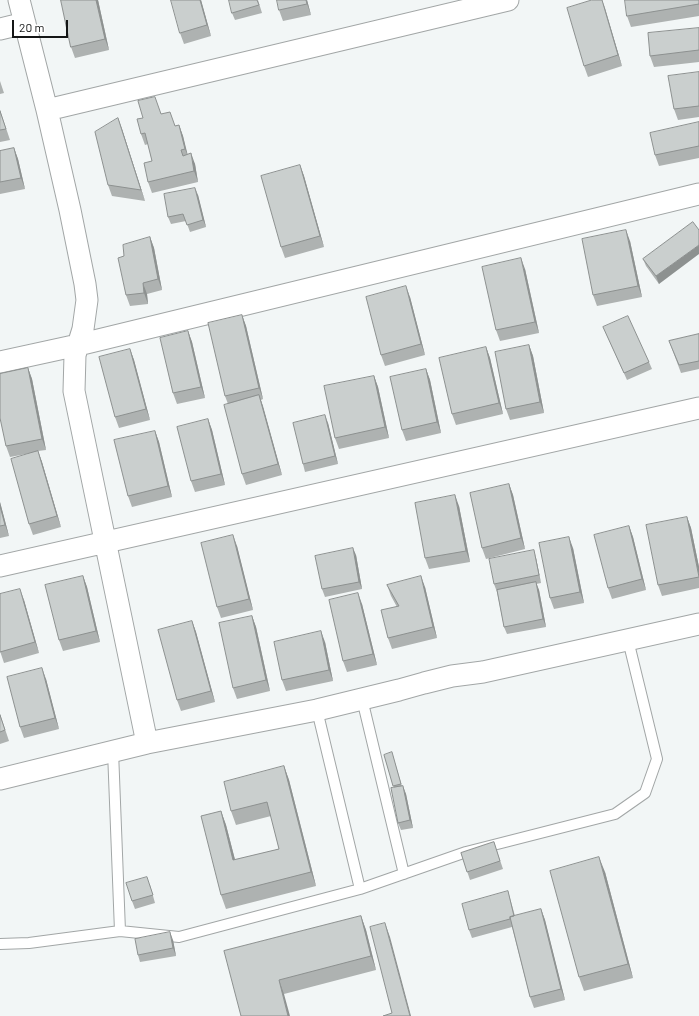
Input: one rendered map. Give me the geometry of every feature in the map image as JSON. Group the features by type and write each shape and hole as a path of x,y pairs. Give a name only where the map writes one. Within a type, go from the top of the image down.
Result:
{"street":[{"path":"20,0 70,210 85,284 87,300 83,329 75,356 74,391 147,743"},
{"path":"47,110 508,0"},
{"path":"0,29 25,23"},
{"path":"0,362 78,345 699,194"},
{"path":"0,566 699,408"},
{"path":"0,779 147,743 317,710 452,676 483,672 699,624"}],"lane":[{"path":"0,944 29,943 120,931 179,937 360,889 466,852 615,814 645,793 657,759 628,640"},
{"path":"362,699 404,874"},
{"path":"317,710 360,889"},
{"path":"113,751 120,931"}],"building":[{"path":"61,0 96,0 105,39 71,47"},
{"path":"171,0 200,0 207,25 180,33"},
{"path":"229,0 257,0 259,5 232,13"},
{"path":"277,0 306,0 307,4 279,10"},
{"path":"592,0 602,0 618,55 584,66 567,8"},
{"path":"625,0 699,0 699,4 627,16"},
{"path":"699,28 699,50 650,56 648,33"},
{"path":"699,72 699,106 674,109 668,76"},
{"path":"155,97 161,114 170,112 175,126 179,125 185,149 181,150 183,156 191,153 194,171 148,182 144,163 152,161 145,133 141,134 137,119 143,118 138,101"},
{"path":"0,111 6,129 0,130"},
{"path":"118,118 141,190 108,185 95,132"},
{"path":"699,122 699,146 655,155 650,133"},
{"path":"14,148 21,178 0,182 0,151"},
{"path":"300,165 320,236 281,247 261,176"},
{"path":"195,188 203,220 187,225 183,214 168,217 164,194"},
{"path":"693,222 699,230 699,245 656,276 643,259"},
{"path":"626,230 638,286 593,295 582,239"},
{"path":"150,237 158,279 143,283 144,293 126,295 118,258 124,256 123,245"},
{"path":"521,258 535,322 496,330 482,267"},
{"path":"406,286 421,344 381,355 366,297"},
{"path":"242,315 259,388 225,396 208,323"},
{"path":"628,316 649,362 624,373 603,327"},
{"path":"188,331 201,387 173,393 160,338"},
{"path":"699,334 699,361 679,365 669,341"},
{"path":"529,345 540,402 506,409 495,352"},
{"path":"486,347 499,403 452,414 439,358"},
{"path":"130,349 146,409 115,417 99,357"},
{"path":"28,368 42,439 6,446 0,418 0,374"},
{"path":"426,369 437,422 402,430 390,377"},
{"path":"374,376 385,427 335,438 324,386"},
{"path":"259,395 278,464 242,474 224,405"},
{"path":"325,415 335,456 303,464 293,423"},
{"path":"208,419 221,474 191,481 177,427"},
{"path":"155,431 168,486 128,496 114,440"},
{"path":"38,451 57,516 29,524 11,459"},
{"path":"509,484 521,538 482,548 470,493"},
{"path":"455,495 466,551 425,558 415,503"},
{"path":"0,506 5,525 0,526"},
{"path":"687,517 699,577 658,585 646,525"},
{"path":"629,526 642,579 608,588 594,535"},
{"path":"233,535 249,599 217,607 201,543"},
{"path":"569,537 580,592 550,598 539,543"},
{"path":"353,548 359,582 322,589 315,556"},
{"path":"534,550 539,575 494,584 489,559"},
{"path":"83,576 96,631 59,640 45,585"},
{"path":"421,576 433,627 388,638 381,610 399,606 387,585"},
{"path":"536,582 543,619 504,627 497,590"},
{"path":"20,589 35,642 0,652 0,594"},
{"path":"358,593 373,654 343,661 329,600"},
{"path":"252,616 266,680 233,688 219,623"},
{"path":"192,621 211,691 177,700 158,630"},
{"path":"321,631 329,670 282,680 274,642"},
{"path":"42,668 55,718 20,727 7,677"},
{"path":"0,715 5,730 0,732"},
{"path":"392,752 401,784 393,786 384,755"},
{"path":"284,766 311,872 221,895 201,816 221,811 233,860 279,849 267,802 231,811 224,782"},
{"path":"403,786 410,820 398,823 391,788"},
{"path":"494,842 500,861 467,872 461,853"},
{"path":"599,857 628,964 579,977 550,871"},
{"path":"147,877 153,895 132,901 126,883"},
{"path":"508,891 514,916 510,917 510,919 469,930 462,904"},
{"path":"541,909 561,989 530,997 510,917"},
{"path":"361,916 371,956 279,980 288,1016 241,1016 224,951"},
{"path":"385,923 410,1016 383,1016 392,1013 370,927"},
{"path":"170,932 173,948 138,955 135,939"}]}
